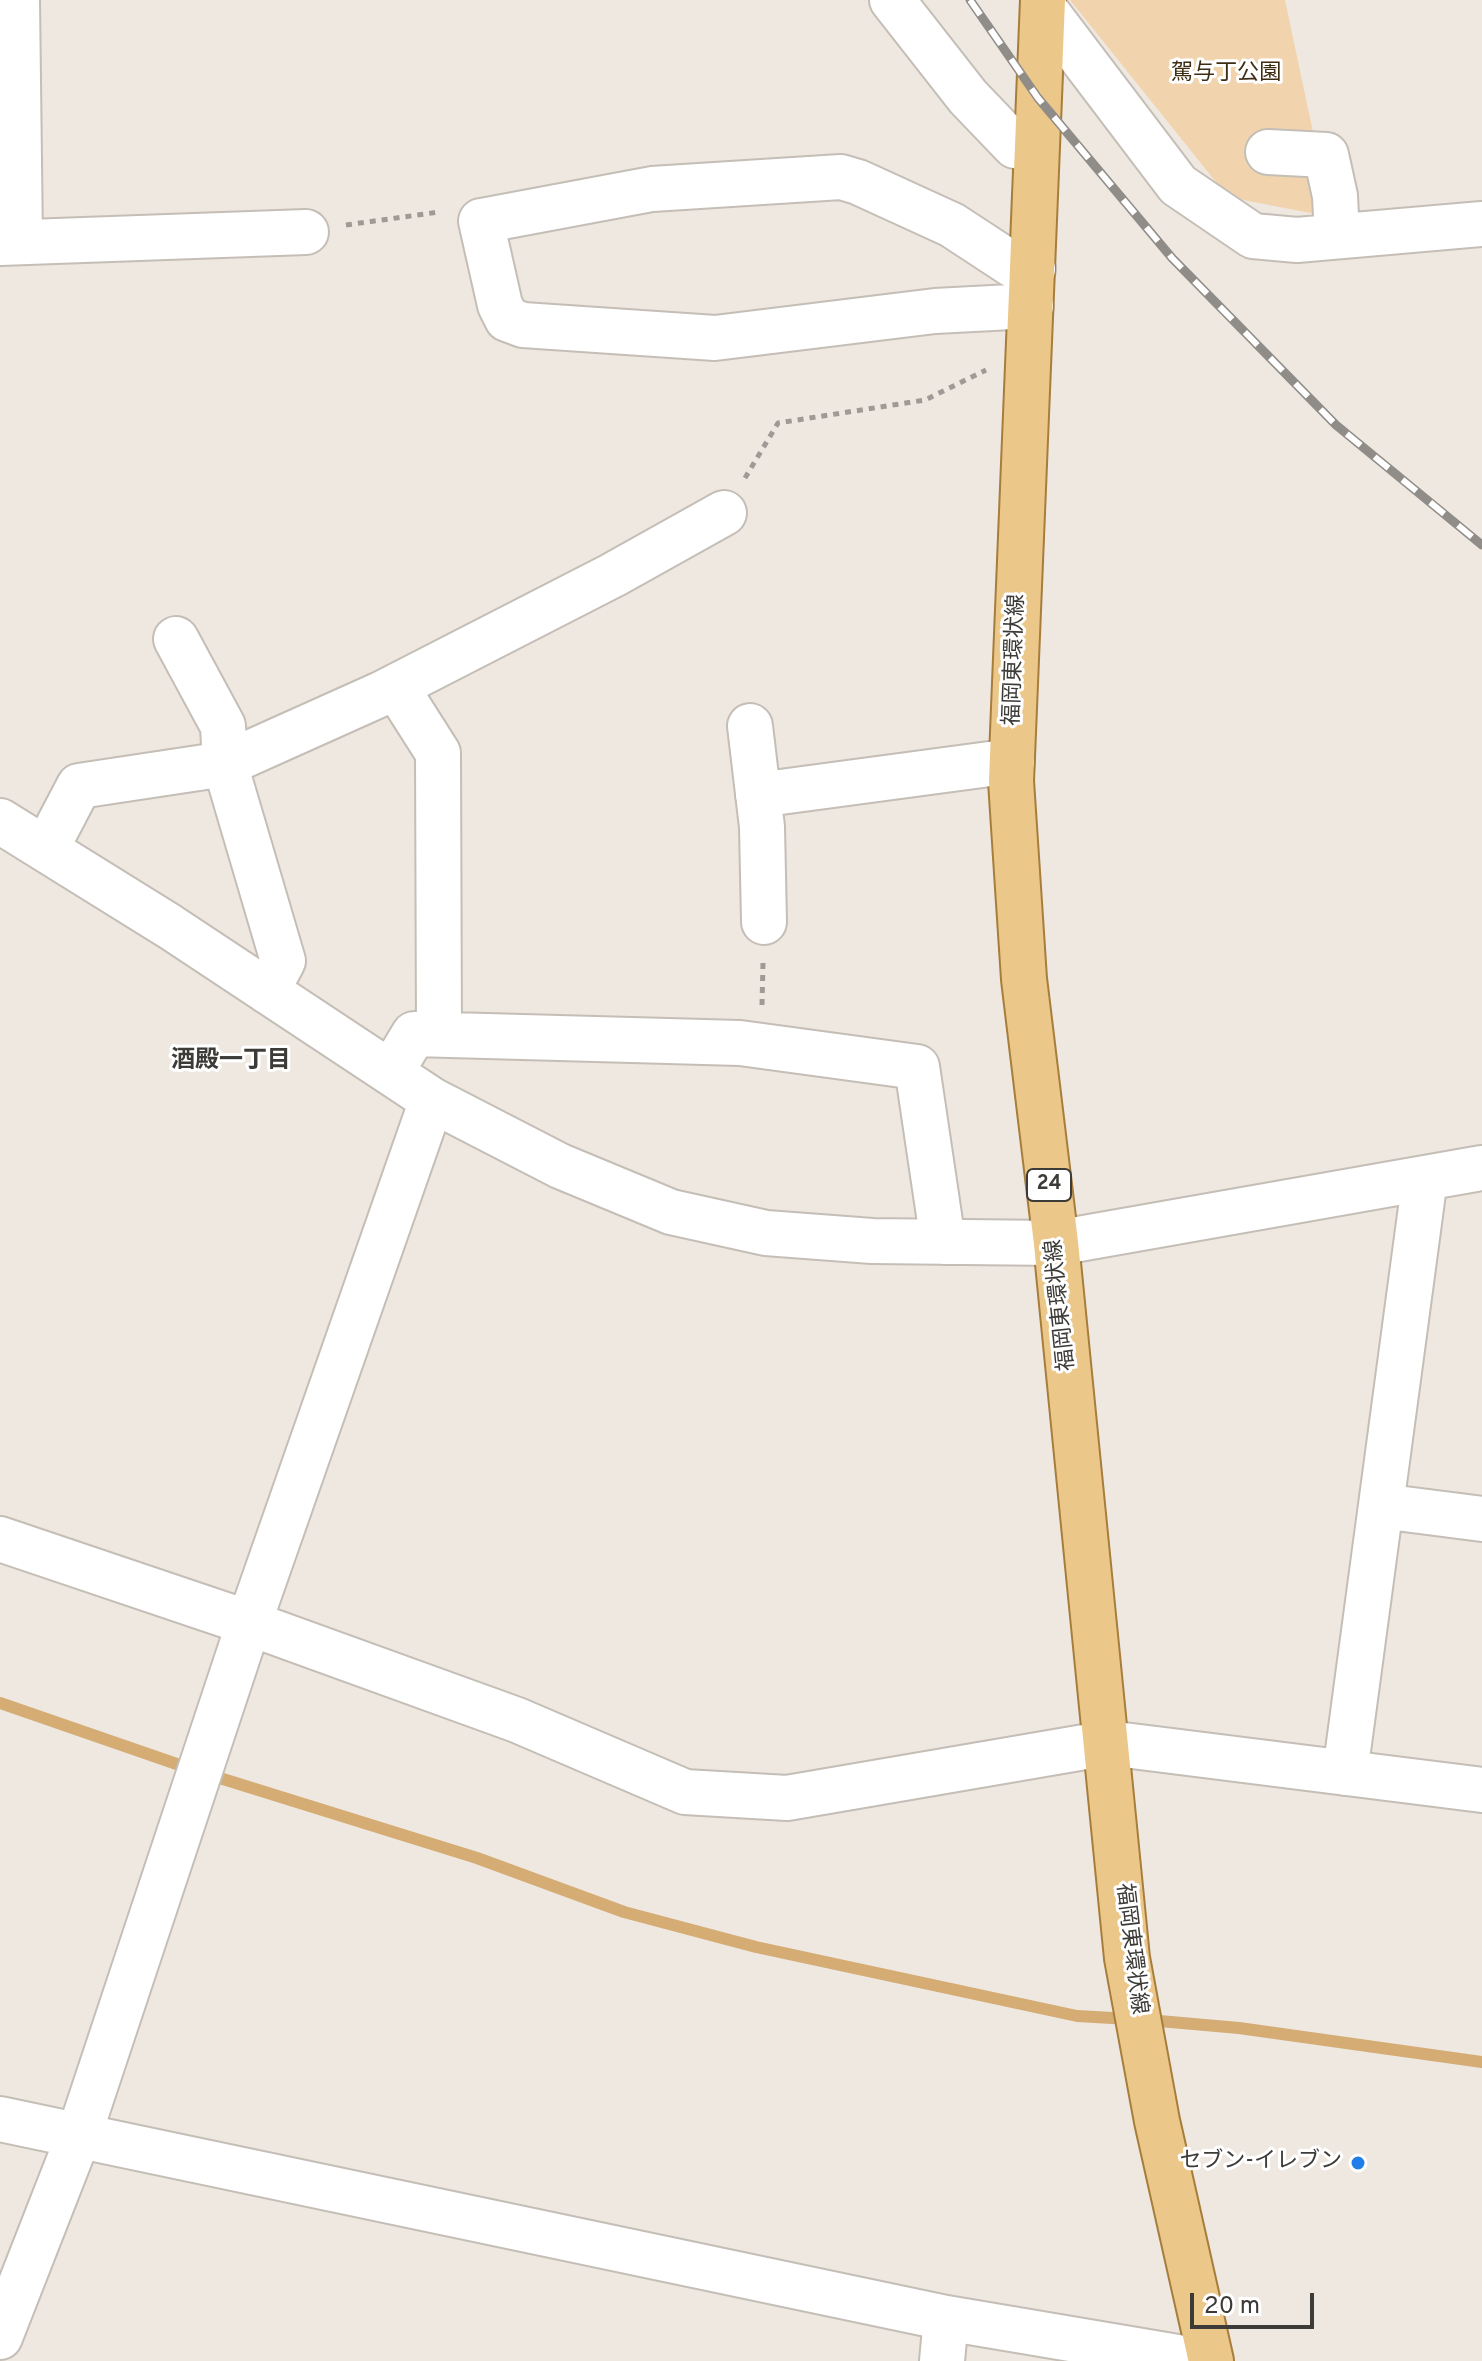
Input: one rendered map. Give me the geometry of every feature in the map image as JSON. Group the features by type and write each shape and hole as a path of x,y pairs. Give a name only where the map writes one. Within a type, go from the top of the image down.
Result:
{"main road":[{"name":"福岡東環状線","path":"1043,4 1012,761 1024,979 1056,1243 1127,1958 1157,2121 1211,2361"}],"street":[{"path":"17,0 10,242 306,232"},
{"path":"892,0 968,97 1015,146 1035,149"},
{"path":"1043,4 1178,185 1253,236 1297,240 1482,224"},
{"path":"1268,152 1326,155 1335,196 1337,236"},
{"path":"841,177 952,225 1013,265 1032,287 935,311 715,338 523,325 507,319 500,305 481,221 652,189 841,177"},
{"path":"46,849 79,786 225,764 396,687 724,513"},
{"path":"176,639 223,726 225,764 283,961 267,991"},
{"path":"396,687 438,753 439,1034"},
{"path":"750,726 758,795 764,922"},
{"path":"758,795 1012,761"},
{"path":"0,821 432,1100 560,1166 671,1212 766,1233 872,1241 1056,1243 1482,1168"},
{"path":"391,1072 414,1034 762,1046 917,1067 943,1242"},
{"path":"0,2337 79,2135 249,1623 432,1100"},
{"path":"1345,1773 1425,1178"},
{"path":"1381,1506 1482,1519"},
{"path":"0,1539 249,1623 517,1720 685,1792 787,1798 1108,1743 1482,1790"},
{"path":"0,2119 946,2318 1201,2361"},
{"path":"942,2361 946,2318"}],"path":[{"path":"306,232 432,211 481,221"},
{"path":"724,513 778,423 925,400 983,370 1028,372"},
{"path":"762,1046 764,922"}],"green space":[{"name":"駕与丁公園","path":"1070,0 1285,0 1331,217 1228,197"}],"waterway":[{"path":"0,1703 194,1770 477,1858 624,1912 756,1947 1077,2016 1130,2019"},
{"path":"1148,2020 1239,2028 1482,2062"}],"railway":[{"path":"970,0 1038,98 1172,258 1336,425 1482,545"}],"place":[{"name":"セブン-イレブン","path":"1358,2163"}],"district":[{"name":"酒殿一丁目","path":"231,1062"}]}
